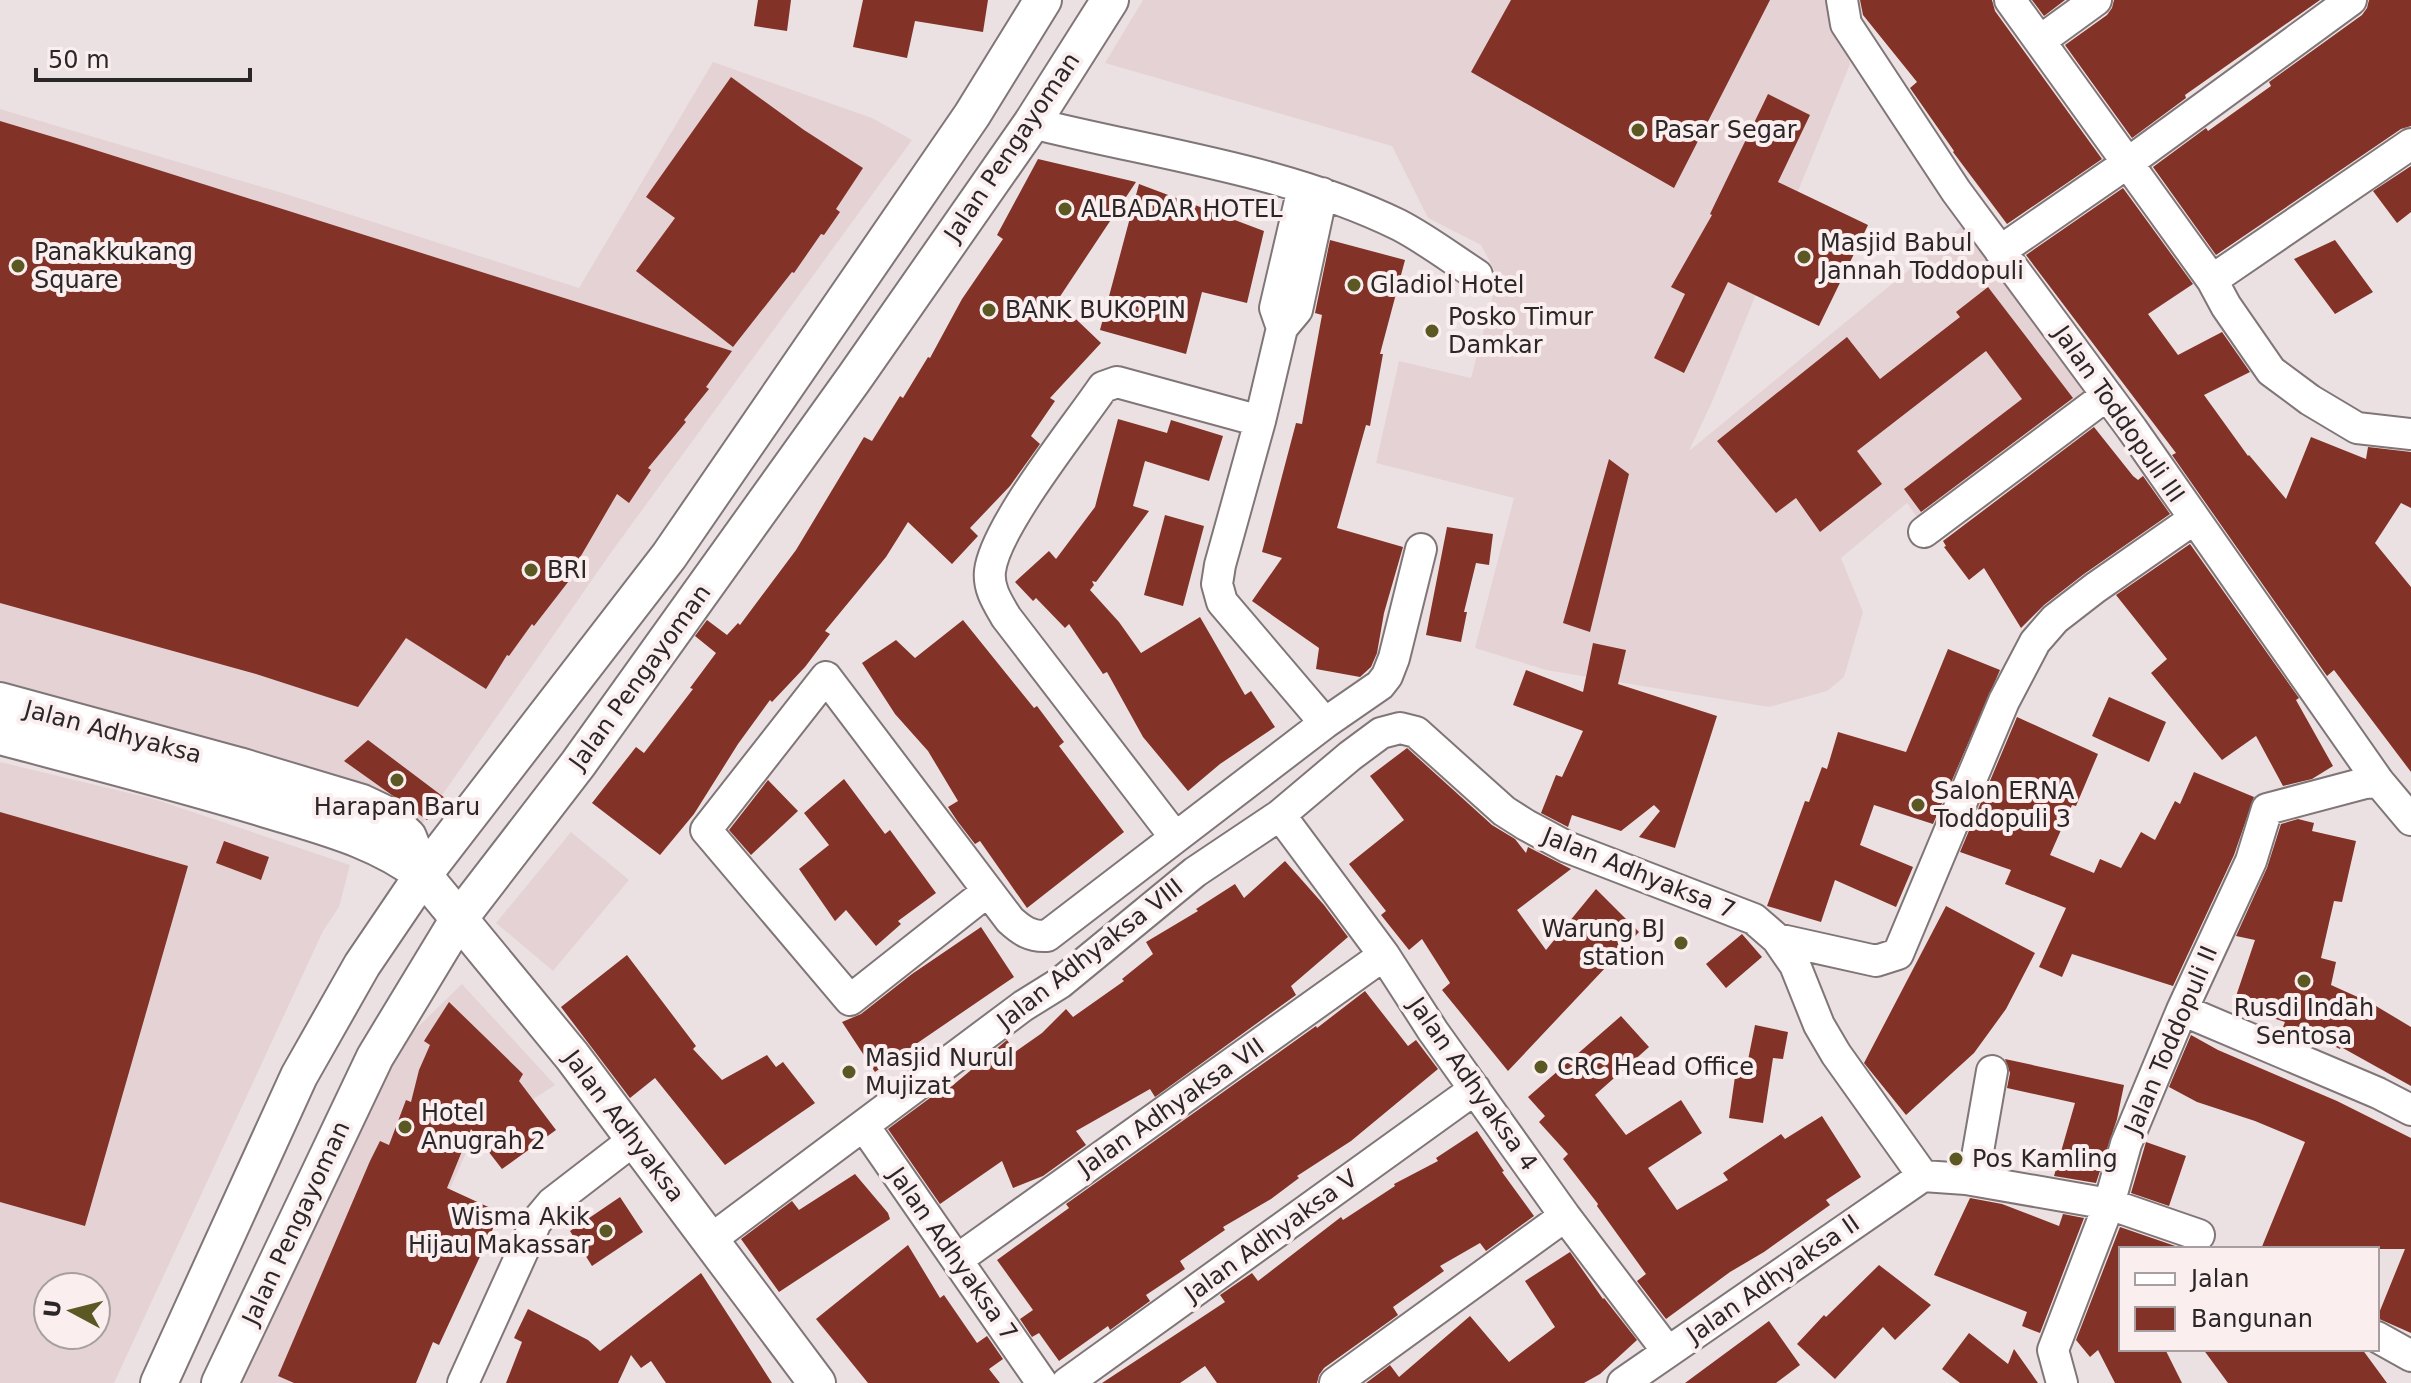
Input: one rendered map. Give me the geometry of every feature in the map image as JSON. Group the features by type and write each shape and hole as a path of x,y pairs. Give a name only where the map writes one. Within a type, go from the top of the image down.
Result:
{"street":[{"name":"Jalan Pengayoman","path":"159,1383 299,1076 362,965 423,875 669,556 972,115 1043,0"},
{"name":"Jalan Pengayoman","path":"220,1383 375,1057 458,920 578,764 864,365 1032,123 1110,0"},
{"name":"Jalan Toddopuli III","path":"1842,0 1846,24 1956,191 2107,395 2379,782 2411,820"},
{"path":"2010,0 2129,162 2271,371 2310,400 2357,428 2411,434"},
{"path":"2041,40 2096,0"},
{"path":"2000,251 2129,162 2351,0"},
{"path":"1015,49 1062,77"},
{"path":"1032,123 1244,171 1312,190 1401,226 1477,275"},
{"path":"2212,280 2411,144"},
{"path":"1312,190 1297,310 1282,328 1217,584 1222,602 1325,723"},
{"path":"1175,837 1006,617 991,591 990,572 998,545 1032,488 1103,387 1117,382 1260,421"},
{"path":"1924,532 2107,395"},
{"path":"1777,939 1876,961 1898,954 2004,701 2035,642 2055,619 2095,588 2194,519"},
{"path":"988,891 850,1000 706,830 826,677 1010,920 1035,936 1047,936 1325,723 1368,695 1387,676 1406,616 1421,549"},
{"name":"Jalan Adhyaksa","path":"0,701 362,803 383,813 408,837 423,875"},
{"name":"Jalan Adhyaksa 7","path":"1280,815 1381,733 1407,728 1416,732 1504,811 1526,825 1567,847 1754,919 1777,939 1795,965 1819,1025 1836,1054 1923,1176"},
{"name":"Jalan Adhyaksa","path":"0,736 197,788 356,837 404,860 423,875 514,984 635,1139 817,1383"},
{"name":"Jalan Toddopuli II","path":"2062,1383 2053,1350 2109,1204 2126,1144 2182,1010 2251,861 2267,809 2379,782"},
{"name":"Jalan Adhyaksa 4","path":"1280,815 1384,955 1565,1216 1668,1352"},
{"name":"Jalan Adhyaksa VIII","path":"710,1240 1023,1006 1060,983 1195,872 1280,815"},
{"name":"Jalan Adhyaksa VII","path":"958,1259 1384,955"},
{"path":"2182,1010 2411,1110"},
{"path":"1973,1180 1992,1071"},
{"name":"Jalan Adhyaksa V","path":"1067,1383 1475,1089"},
{"name":"Jalan Adhyaksa 7","path":"864,1126 1042,1383"},
{"path":"463,1383 536,1222 552,1203 635,1139"},
{"path":"1923,1176 1973,1180 2109,1204 2199,1235"},
{"name":"Jalan Adhyaksa II","path":"1623,1383 1923,1176"},
{"path":"1335,1383 1565,1216"},
{"path":"2379,1338 2411,1356"}],"shaded area":[{"path":"1143,0 1833,0 1850,64 1712,402 1689,451 1967,222 2104,404 1925,529 1907,503 1841,558 1863,612 1844,677 1827,691 1769,707 1546,670 1475,648 1514,498 1376,463 1399,361 1471,378 1498,277 1481,245 1428,218 1392,146 1105,63"},
{"path":"713,62 872,118 912,140 610,554 420,827 332,778 93,706 0,683 0,109 289,195 579,288"},
{"path":"0,762 154,799 350,865 339,907 323,931 114,1383 0,1383"},
{"path":"571,832 629,880 553,971 496,923"},
{"path":"462,984 555,1085 492,1126 480,1121 364,1383 240,1383 387,1057"}],"building":[{"path":"758,0 791,0 787,31 754,26"},
{"path":"863,0 988,0 983,32 915,21 907,58 853,47"},
{"name":"Pasar Segar","path":"1511,0 1770,0 1674,188 1471,72"},
{"path":"1860,0 1992,0 1995,11 2102,159 2007,224 1910,88 1917,82 1863,15"},
{"path":"2032,0 2065,0 2044,16"},
{"path":"2114,0 2320,0 2185,95 2186,98 2132,138 2065,45 2107,15"},
{"path":"2369,0 2411,0 2411,126 2401,129 2216,255 2153,167 2271,86 2269,82 2362,15"},
{"path":"731,77 863,168 836,209 840,212 824,235 821,234 794,273 733,347 636,271 675,218 646,197"},
{"path":"1768,94 1810,115 1778,182 1868,225 1819,326 1728,282 1684,373 1654,358 1685,294 1671,287 1712,215"},
{"path":"0,121 732,351 706,387 709,389 684,420 686,422 648,468 651,470 629,503 617,494 578,561 582,564 507,655 486,689 406,638 358,707 256,674 0,603"},
{"path":"1038,159 1136,182 1057,301 1101,343 1050,398 1055,401 1031,436 1040,444 1010,486 970,528 978,536 952,564 908,522 886,557 825,631 830,634 805,667 772,702 770,700 694,814 660,855 592,803 636,747 644,753 716,653 695,636 707,620 727,635 738,623 740,625 796,550 864,437 872,441 900,396 903,398 930,358 962,299 1003,239 997,235"},
{"path":"2411,166 2411,212 2397,223 2373,191"},
{"path":"1139,184 1264,231 1247,303 1202,292 1186,354 1100,330"},
{"path":"2123,188 2193,284 2148,314 2178,355 2222,332 2250,372 2204,395 2248,456 2286,499 2311,437 2366,459 2368,447 2411,452 2411,508 2401,503 2375,543 2411,587 2411,772 2334,670 2327,676 2172,455 2176,453 2026,255"},
{"path":"1330,240 1405,260 1380,354 1383,354 1370,426 1366,425 1337,528 1403,547 1384,613 1377,653 1371,667 1360,677 1316,669 1319,648 1252,601 1282,558 1262,552 1296,423 1302,424 1322,315 1315,313"},
{"path":"2335,240 2373,292 2335,314 2294,259"},
{"path":"1988,287 2073,398 1921,512 1904,489 2022,399 1986,351 1857,451 1882,484 1820,532 1796,498 1776,513 1717,441 1847,337 1880,379 1960,317 1956,312"},
{"path":"1118,419 1167,433 1171,420 1223,436 1209,481 1145,461 1133,506 1149,511 1096,582 1092,581 1094,585 1090,590 1119,622 1141,653 1200,617 1245,695 1251,691 1275,727 1220,764 1188,791 1143,737 1107,672 1103,674 1069,624 1065,628 1036,598 1033,601 1015,582 1049,551 1056,559 1095,507"},
{"path":"2094,427 2133,476 2138,480 2143,476 2170,514 2084,574 2044,605 2021,628 1984,568 1969,580 1944,547 1943,541"},
{"path":"1609,459 1629,474 1590,632 1563,623"},
{"path":"1165,515 1204,526 1183,606 1144,595"},
{"path":"1447,527 1493,534 1489,565 1476,563 1464,612 1467,612 1461,642 1426,635"},
{"path":"2190,544 2299,698 2296,700 2333,766 2312,779 2283,786 2256,736 2222,760 2151,673 2167,659 2116,595"},
{"path":"963,620 1034,708 1037,706 1064,742 1059,746 1124,832 1027,908 980,841 975,844 958,822 948,807 958,801 928,751 895,714 862,663 896,640 915,658"},
{"path":"1593,643 1626,650 1618,684 1717,716 1675,848 1639,837 1660,811 1654,805 1621,831 1572,815 1568,827 1541,813 1556,775 1562,777 1583,731 1513,705 1526,670 1583,692"},
{"path":"1948,649 2000,670 1933,824 1874,805 1860,845 1913,867 1896,907 1835,880 1821,922 1767,906 1805,801 1809,802 1822,767 1827,769 1838,732 1906,752"},
{"path":"2109,697 2166,722 2149,762 2092,736"},
{"path":"2017,717 2098,754 2076,806 2072,805 2050,855 2094,873 2100,859 2121,868 2141,832 2155,840 2175,801 2180,804 2194,772 2254,797 2234,855 2173,986 2072,954 2062,977 2039,967 2066,908 2005,884 2011,870 1960,852"},
{"name":"Harapan Baru","path":"368,740 445,798 427,820 344,761"},
{"path":"1407,748 1492,825 1515,839 1526,853 1528,847 1571,869 1517,910 1546,950 1596,889 1639,932 1508,1071 1442,990 1450,983 1422,939 1409,950 1381,915 1386,911 1349,864 1404,820 1370,776"},
{"path":"844,779 885,834 890,830 936,893 898,921 901,924 876,946 846,910 835,921 799,869 829,845 804,813"},
{"path":"768,780 798,811 751,855 729,830"},
{"path":"0,812 188,866 85,1226 0,1202"},
{"path":"2298,819 2314,823 2312,831 2356,841 2342,902 2334,901 2321,958 2336,962 2331,985 2371,1003 2411,1027 2411,1086 2341,1047 2283,1027 2285,1022 2233,1005 2255,940 2236,936 2267,868 2281,824"},
{"path":"224,841 269,857 261,880 216,863"},
{"path":"1285,861 1348,937 1291,986 1296,995 1155,1097 1150,1089 1076,1131 1086,1145 1043,1176 1013,1188 1002,1161 940,1204 888,1129 938,1092 940,1096 1007,1040 1015,1052 1042,1033 1066,1009 1073,1017 1124,981 1122,979 1153,954 1146,942 1198,911 1196,909 1235,884 1244,898"},
{"path":"1946,906 2035,953 2006,1009 1974,1053 1906,1115 1864,1063"},
{"path":"981,927 1014,977 875,1072 842,1022 861,1014 912,974"},
{"path":"1742,934 1762,957 1726,988 1706,964"},
{"path":"627,955 696,1046 693,1049 722,1080 767,1055 776,1067 783,1062 815,1103 725,1165 655,1078 630,1098 561,1007"},
{"path":"1365,991 1408,1046 1416,1040 1438,1069 1351,1141 1297,1176 1299,1178 1271,1199 1223,1227 1225,1230 1180,1261 1185,1269 1146,1295 1150,1301 1110,1330 1108,1326 1059,1361 1039,1333 1032,1337 1020,1319 1033,1310 997,1260 1069,1208 1066,1204"},
{"path":"449,1002 523,1074 519,1081 556,1130 502,1169 471,1129 447,1188 497,1211 497,1220 439,1345 433,1342 416,1383 294,1383 278,1376 370,1161 380,1141 389,1145 406,1100 411,1102 419,1070 430,1045 424,1041"},
{"path":"1621,1016 1649,1047 1595,1095 1626,1135 1681,1100 1702,1133 1648,1168 1677,1210 1728,1180 1723,1173 1781,1134 1785,1139 1822,1116 1861,1177 1826,1200 1830,1205 1666,1319 1637,1281 1646,1274 1563,1159 1568,1154 1539,1122 1545,1116 1528,1097"},
{"path":"1755,1025 1788,1032 1783,1059 1773,1058 1763,1123 1729,1118 1737,1063 1747,1065"},
{"path":"2191,1035 2411,1138 2411,1333 2379,1319 2405,1249 2262,1247 2305,1142 2197,1102 2169,1087"},
{"path":"2005,1059 2124,1085 2117,1119 2096,1183 2054,1176 2075,1103 2007,1088 2010,1073"},
{"path":"1477,1131 1534,1216 1486,1251 1480,1243 1440,1266 1444,1271 1393,1307 1398,1315 1324,1368 1317,1383 1217,1383 1205,1366 1180,1383 1102,1383 1225,1302 1220,1295 1252,1273 1258,1281 1341,1217 1343,1220 1394,1184 1438,1161 1436,1158"},
{"path":"2146,1142 2186,1156 2169,1206 2131,1193"},
{"path":"855,1174 890,1219 779,1292 741,1239 792,1201 799,1210"},
{"name":"Wisma Akik Hijau Makassar","path":"620,1197 643,1232 592,1266 570,1231"},
{"path":"1970,1198 2002,1204 2059,1226 2063,1214 2084,1218 2040,1333 2022,1326 2027,1312 1934,1275"},
{"path":"2120,1227 2178,1247 2119,1247 2119,1351 2166,1351 2182,1383 2115,1383 2098,1350 2090,1357 2076,1340"},
{"path":"908,1245 940,1298 944,1295 977,1343 987,1336 1003,1359 989,1369 1000,1383 868,1383 816,1319"},
{"path":"1570,1252 1637,1340 1600,1374 1584,1383 1366,1383 1390,1365 1399,1377 1470,1316 1509,1362 1555,1327 1525,1281"},
{"path":"1879,1265 1931,1305 1895,1340 1883,1327 1835,1379 1797,1344"},
{"path":"701,1273 772,1383 666,1383 651,1361 641,1368 631,1355 618,1383 506,1383 522,1342 514,1338 528,1309 588,1340 600,1351"},
{"path":"1769,1321 1800,1365 1776,1383 1685,1383"},
{"path":"1969,1333 2008,1364 2014,1349 2038,1383 1960,1383 1942,1369"},
{"path":"2204,1351 2363,1351 2387,1383 2228,1383"}],"place":[{"name":"Pasar Segar","path":"1638,130"},
{"name":"ALBADAR HOTEL","path":"1065,209"},
{"name":"Masjid Babul Jannah Toddopuli","path":"1804,257"},
{"name":"Panakkukang Square","path":"18,266"},
{"name":"Gladiol Hotel","path":"1354,285"},
{"name":"BANK BUKOPIN","path":"989,310"},
{"name":"Posko Timur Damkar","path":"1432,331"},
{"name":"BRI","path":"531,570"},
{"name":"Harapan Baru","path":"397,780"},
{"name":"Salon ERNA Toddopuli 3","path":"1918,805"},
{"name":"Warung BJ station","path":"1681,943"},
{"name":"Rusdi Indah Sentosa","path":"2304,981"},
{"name":"CRC Head Office","path":"1541,1067"},
{"name":"Masjid Nurul Mujizat","path":"849,1072"},
{"name":"Hotel Anugrah 2","path":"405,1127"},
{"name":"Pos Kamling","path":"1956,1159"},
{"name":"Wisma Akik Hijau Makassar","path":"606,1231"}]}
